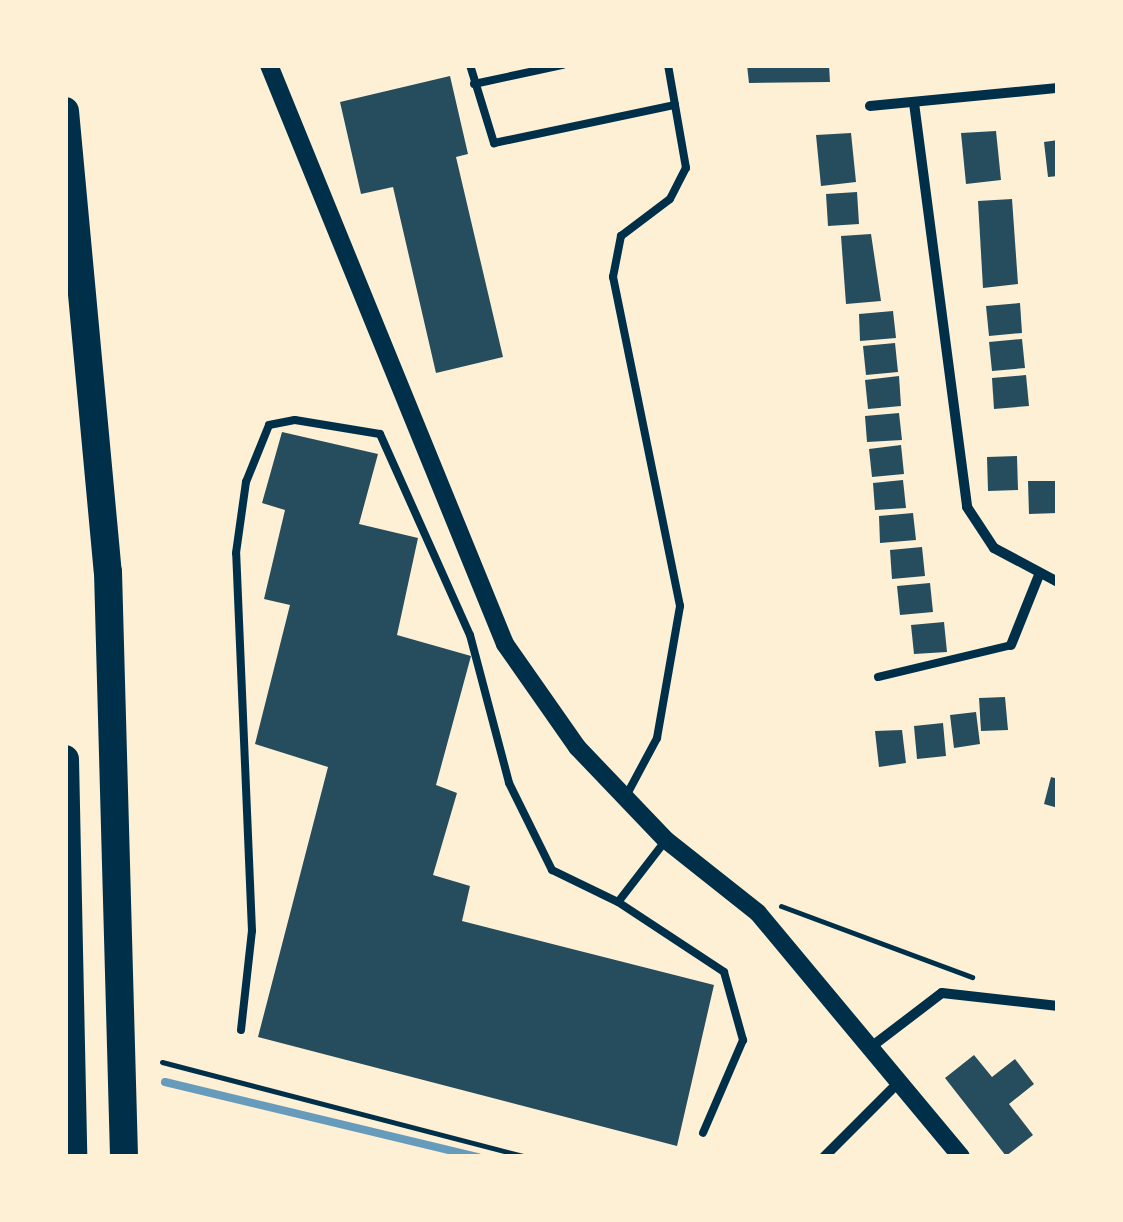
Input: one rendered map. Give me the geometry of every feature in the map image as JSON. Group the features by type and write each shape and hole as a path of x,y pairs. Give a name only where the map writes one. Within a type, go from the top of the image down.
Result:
{"highway":[{"path":"67,125 108,572 124,1157"},
{"path":"65,760 73,1157"}],"street":[{"path":"269,65 504,644 626,798 666,840 758,913 961,1157"},
{"path":"870,106 1058,88"},
{"path":"914,103 967,507 994,548 1039,576 1058,582"},
{"path":"1011,646 1039,576"},
{"path":"871,1047 942,993 1058,1006"},
{"path":"824,1157 900,1082"}],"lane":[{"path":"470,65 494,144 675,106"},
{"path":"474,84 563,65"},
{"path":"626,798 657,738 680,606 613,276 621,236 670,199 686,168 668,65"},
{"path":"241,1030 252,931 236,553 246,482 269,425 295,420 380,434 470,635 509,783 552,870 618,902 724,972 743,1040 703,1133"},
{"path":"878,677 1011,646"},
{"path":"618,902 666,840"}],"path":[{"path":"772,901 888,952 992,980"},
{"path":"162,1062 526,1157"}],"building":[{"path":"747,65 829,65 830,82 749,83"},
{"path":"450,76 468,154 456,157 503,357 436,373 393,187 361,194 340,102"},
{"path":"996,131 1001,180 966,184 961,133"},
{"path":"851,133 856,182 821,186 816,135"},
{"path":"1058,140 1058,176 1048,177 1044,142"},
{"path":"857,192 859,224 828,226 826,194"},
{"path":"1012,199 1018,284 983,288 978,201"},
{"path":"871,234 881,301 846,304 841,236"},
{"path":"1020,303 1022,333 989,336 986,306"},
{"path":"893,311 896,338 860,341 859,314"},
{"path":"1022,339 1025,368 992,371 989,342"},
{"path":"895,343 898,372 866,375 863,346"},
{"path":"1026,375 1029,406 994,409 992,378"},
{"path":"899,376 901,406 868,409 865,380"},
{"path":"899,413 902,440 867,442 865,416"},
{"path":"282,432 378,454 359,524 418,538 397,635 471,656 436,785 457,793 433,875 470,886 462,921 714,985 677,1146 258,1037 328,767 255,744 290,605 264,599 285,510 262,503"},
{"path":"901,445 904,474 872,477 869,449"},
{"path":"1017,456 1018,490 988,491 987,457"},
{"path":"903,480 906,508 875,510 873,483"},
{"path":"1028,481 1058,481 1058,513 1029,514"},
{"path":"913,513 916,540 880,543 879,516"},
{"path":"922,547 925,576 892,579 890,550"},
{"path":"930,583 933,612 900,615 897,586"},
{"path":"944,622 947,652 914,654 911,625"},
{"path":"1005,697 1008,730 981,731 979,698"},
{"path":"976,712 980,744 954,748 950,715"},
{"path":"943,723 946,756 917,759 914,726"},
{"path":"902,730 906,763 879,767 875,731"},
{"path":"1051,777 1058,779 1058,808 1044,804"},
{"path":"974,1055 992,1077 1015,1059 1034,1084 1009,1104 1033,1135 1006,1156 945,1078"}],"waterway":[{"path":"165,1082 478,1157"}]}
